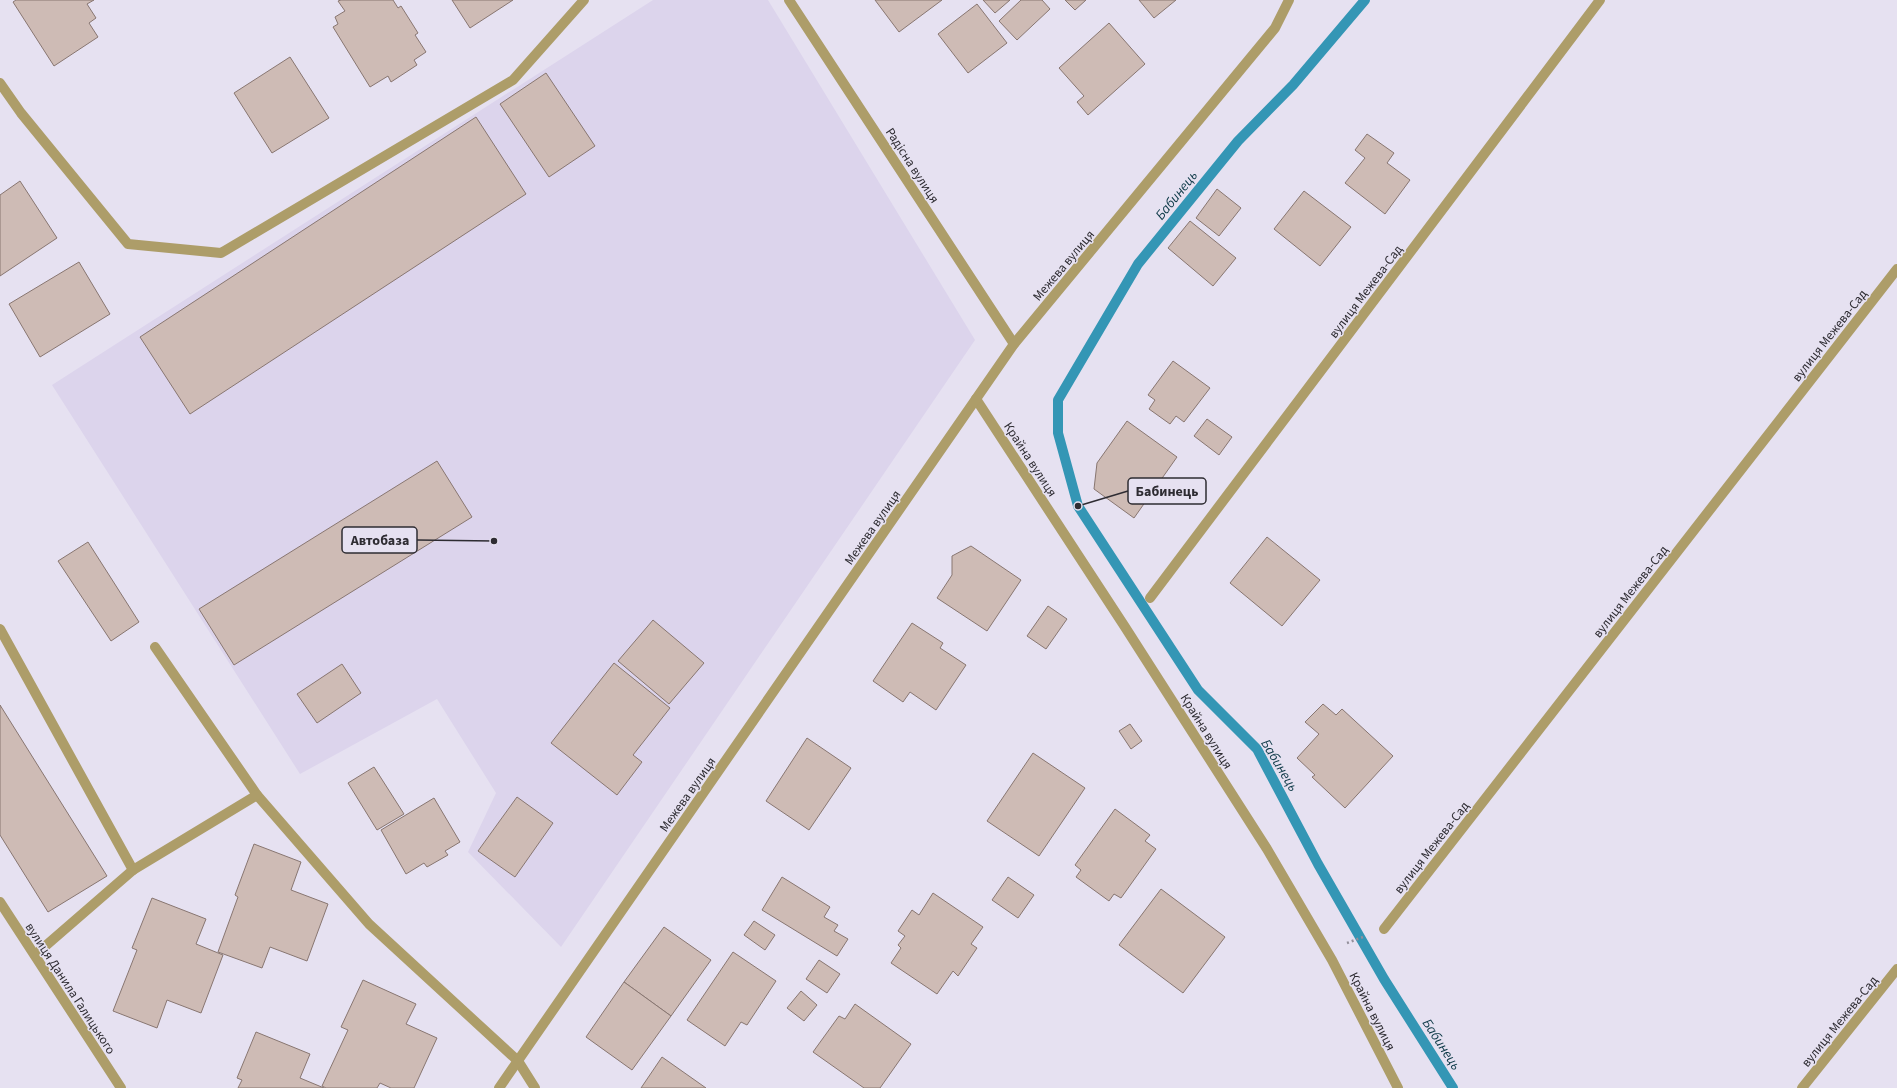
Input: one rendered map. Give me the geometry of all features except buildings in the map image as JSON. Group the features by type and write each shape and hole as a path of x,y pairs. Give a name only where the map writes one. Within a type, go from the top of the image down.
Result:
{"street":[{"path":"0,83 21,113 128,244 221,253 513,80 584,0"},
{"name":"Радісна вулиця","path":"789,0 1014,344"},
{"name":"Межева вулиця","path":"499,1088 1014,344 1275,28 1289,0"},
{"name":"вулиця Межева-Сад","path":"1150,598 1600,0"},
{"name":"вулиця Межева-Сад","path":"1384,929 1897,270"},
{"name":"Крайна вулиця","path":"976,399 1254,829 1326,951 1398,1088"},
{"path":"0,629 133,870"},
{"path":"155,647 256,795 369,924 518,1061 535,1088"},
{"path":"35,955 133,870 256,795"},
{"name":"вулиця Данила Галицького","path":"0,902 121,1088"},
{"name":"вулиця Межева-Сад","path":"1802,1088 1897,969"}],"path":[{"path":"1326,951 1384,929"}],"shaded area":[{"path":"653,0 768,0 975,340 561,947 468,852 496,793 437,699 300,774 52,385"}],"waterway":[{"name":"Бабинець","path":"1365,0 1293,85 1238,141 1138,264 1058,400 1058,433 1078,506 1198,690 1257,749 1318,864 1384,979 1453,1088"}],"place":[{"name":"Бабинець","path":"1078,506"},
{"name":"Автобаза","path":"494,541"}]}
